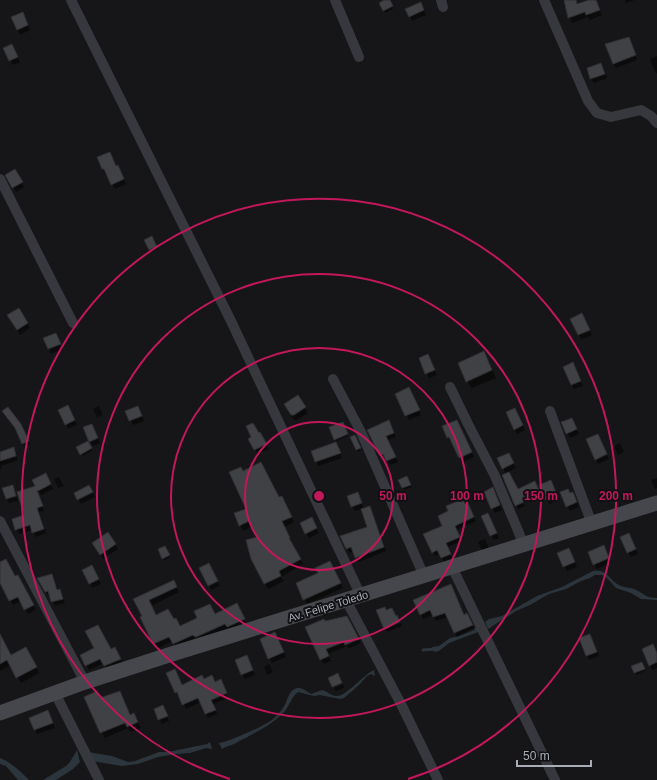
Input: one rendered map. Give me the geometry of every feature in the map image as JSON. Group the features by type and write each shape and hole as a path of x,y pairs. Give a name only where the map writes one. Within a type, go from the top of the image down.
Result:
{"main road":[{"name":"Av. Felipe Toledo","path":"0,713 85,682 657,503"}],"street":[{"path":"71,0 227,314 361,596"},
{"path":"335,0 359,57"},
{"path":"544,0 588,101 597,113 611,116 642,110 651,116 657,123"},
{"path":"0,179 73,322"},
{"path":"333,379 361,432 424,576"},
{"path":"450,387 495,476 524,545"},
{"path":"550,411 592,524"},
{"path":"0,521 85,682"},
{"path":"452,568 555,780"},
{"path":"346,600 402,706 438,780"},
{"path":"55,693 99,780"}],"shaded area":[{"path":"593,571 605,573 615,583 623,587 634,589 650,597 657,598 657,600 641,599 631,593 616,588 607,578 602,575 595,575 566,589 549,594 516,611 488,629 485,622 489,619 502,616 537,596 562,587"},
{"path":"477,628 478,632 449,643 439,651 434,652 432,647 439,646 450,638 456,637"},
{"path":"374,670 375,676 371,674 367,676 344,698 340,699 320,695 314,696 298,692 283,713 269,725 222,749 219,743 238,737 276,717 285,705 290,693 294,689 301,688 311,694 322,690 334,696 340,696"},
{"path":"210,742 212,749 206,748 190,753 158,757 138,764 122,766 92,761 88,752 112,756 128,762 159,752 168,752 207,744"},
{"path":"77,750 80,762 73,769 56,780 43,780 66,766"},
{"path":"0,758 12,765 29,780 18,780 6,766 0,764"}],"building":[{"path":"384,0 390,0 393,6 383,11 379,3"},
{"path":"564,0 576,0 577,4 589,0 596,0 600,10 586,15 585,12 568,18"},
{"path":"421,2 424,10 409,17 405,9"},
{"path":"23,12 28,25 17,30 11,17"},
{"path":"629,37 636,55 613,64 605,44"},
{"path":"12,44 18,57 9,61 3,48"},
{"path":"601,63 605,74 590,79 587,68"},
{"path":"110,152 124,179 111,185 97,157"},
{"path":"15,169 23,182 12,188 5,175"},
{"path":"152,236 157,247 149,250 144,240"},
{"path":"19,308 28,323 17,330 7,315"},
{"path":"582,313 590,330 578,335 570,319"},
{"path":"56,333 61,344 48,349 43,338"},
{"path":"484,351 492,370 466,382 458,363"},
{"path":"428,354 435,370 425,374 419,358"},
{"path":"573,362 581,381 571,385 563,367"},
{"path":"409,387 420,410 405,416 395,394"},
{"path":"298,395 306,407 294,415 291,415 284,404"},
{"path":"68,405 75,420 65,425 58,410"},
{"path":"138,406 142,416 129,421 125,411"},
{"path":"8,407 21,424 29,441 22,444 15,428 2,411"},
{"path":"515,408 523,425 514,430 506,412"},
{"path":"572,418 577,429 566,434 561,422"},
{"path":"389,420 394,433 386,436 396,457 386,461 383,454 380,456 367,430"},
{"path":"457,420 472,452 459,458 449,437 447,438 442,426"},
{"path":"343,422 348,434 334,440 329,427"},
{"path":"253,423 267,444 254,450 248,439 251,437 246,426"},
{"path":"92,424 98,438 89,442 83,427"},
{"path":"598,434 607,454 595,460 586,439"},
{"path":"355,435 361,448 356,450 350,437"},
{"path":"88,441 92,448 80,455 76,447"},
{"path":"336,442 341,453 315,462 311,451"},
{"path":"14,447 16,456 0,461 0,452"},
{"path":"509,453 514,463 502,469 497,458"},
{"path":"261,462 279,497 282,496 292,517 282,521 289,538 301,559 279,571 281,576 264,584 251,559 246,540 257,537 249,521 239,526 234,513 246,509 229,472 241,467 243,471"},
{"path":"509,472 518,489 535,481 539,490 522,498 524,502 515,506 502,475"},
{"path":"46,473 51,484 38,491 37,490 43,506 37,508 44,529 32,533 30,525 15,530 12,519 24,515 17,492 35,486 32,480"},
{"path":"407,476 411,485 402,488 398,480"},
{"path":"551,480 557,495 545,500 539,485"},
{"path":"13,485 16,496 6,499 2,488"},
{"path":"89,485 93,492 77,500 74,493"},
{"path":"493,487 500,505 491,509 484,492"},
{"path":"568,489 570,493 573,492 577,502 566,507 560,492"},
{"path":"358,492 362,503 351,507 347,496"},
{"path":"463,499 465,504 468,503 474,517 455,526 460,537 446,543 451,554 441,558 437,550 432,553 423,534 442,526 438,516 448,511 446,506"},
{"path":"370,506 384,547 355,558 351,547 346,549 340,536 367,527 361,509"},
{"path":"488,513 497,533 490,536 481,516"},
{"path":"312,517 317,528 305,534 300,523"},
{"path":"108,532 116,544 100,555 92,543"},
{"path":"629,533 636,549 627,553 620,537"},
{"path":"604,545 609,558 593,565 588,552"},
{"path":"165,546 170,555 162,559 158,549"},
{"path":"569,548 575,562 563,567 557,553"},
{"path":"6,559 15,576 18,575 34,605 24,610 18,597 9,601 0,583 0,562"},
{"path":"330,561 341,583 303,600 296,583 318,573 315,568"},
{"path":"209,563 218,581 208,586 199,568"},
{"path":"92,565 99,579 89,584 82,570"},
{"path":"52,574 57,590 60,589 63,599 51,602 48,591 45,592 37,578"},
{"path":"174,580 177,587 149,600 156,615 168,609 174,619 176,618 180,626 197,618 194,611 210,604 215,614 237,603 245,619 227,627 225,624 196,637 193,635 173,644 169,637 153,644 140,617 142,616 133,599"},
{"path":"451,584 464,615 467,613 473,625 454,633 445,613 433,617 430,610 420,615 413,600"},
{"path":"385,607 386,610 392,608 400,622 384,629 376,610"},
{"path":"347,616 359,639 345,645 344,642 326,649 329,656 320,660 305,627 324,619 325,621"},
{"path":"98,625 111,649 115,647 121,659 104,666 100,659 85,666 80,655 94,648 85,631"},
{"path":"275,632 284,652 268,659 260,639"},
{"path":"0,634 11,655 26,647 37,667 16,678 7,660 0,664"},
{"path":"590,634 597,652 586,656 579,638"},
{"path":"653,644 657,653 657,662 649,666 642,649"},
{"path":"247,655 253,670 241,675 235,660"},
{"path":"642,662 645,669 634,673 631,666"},
{"path":"175,669 182,685 202,675 204,679 212,675 215,682 221,679 227,693 211,700 216,710 205,714 198,698 182,705 177,692 175,693 166,673"},
{"path":"338,673 342,683 332,687 328,678"},
{"path":"97,691 100,698 120,691 130,715 134,713 138,722 127,727 125,723 100,733 84,697"},
{"path":"163,705 168,716 158,720 154,709"},
{"path":"48,710 53,723 34,730 29,718"}],"waterway":[{"path":"423,650 435,649"}]}
